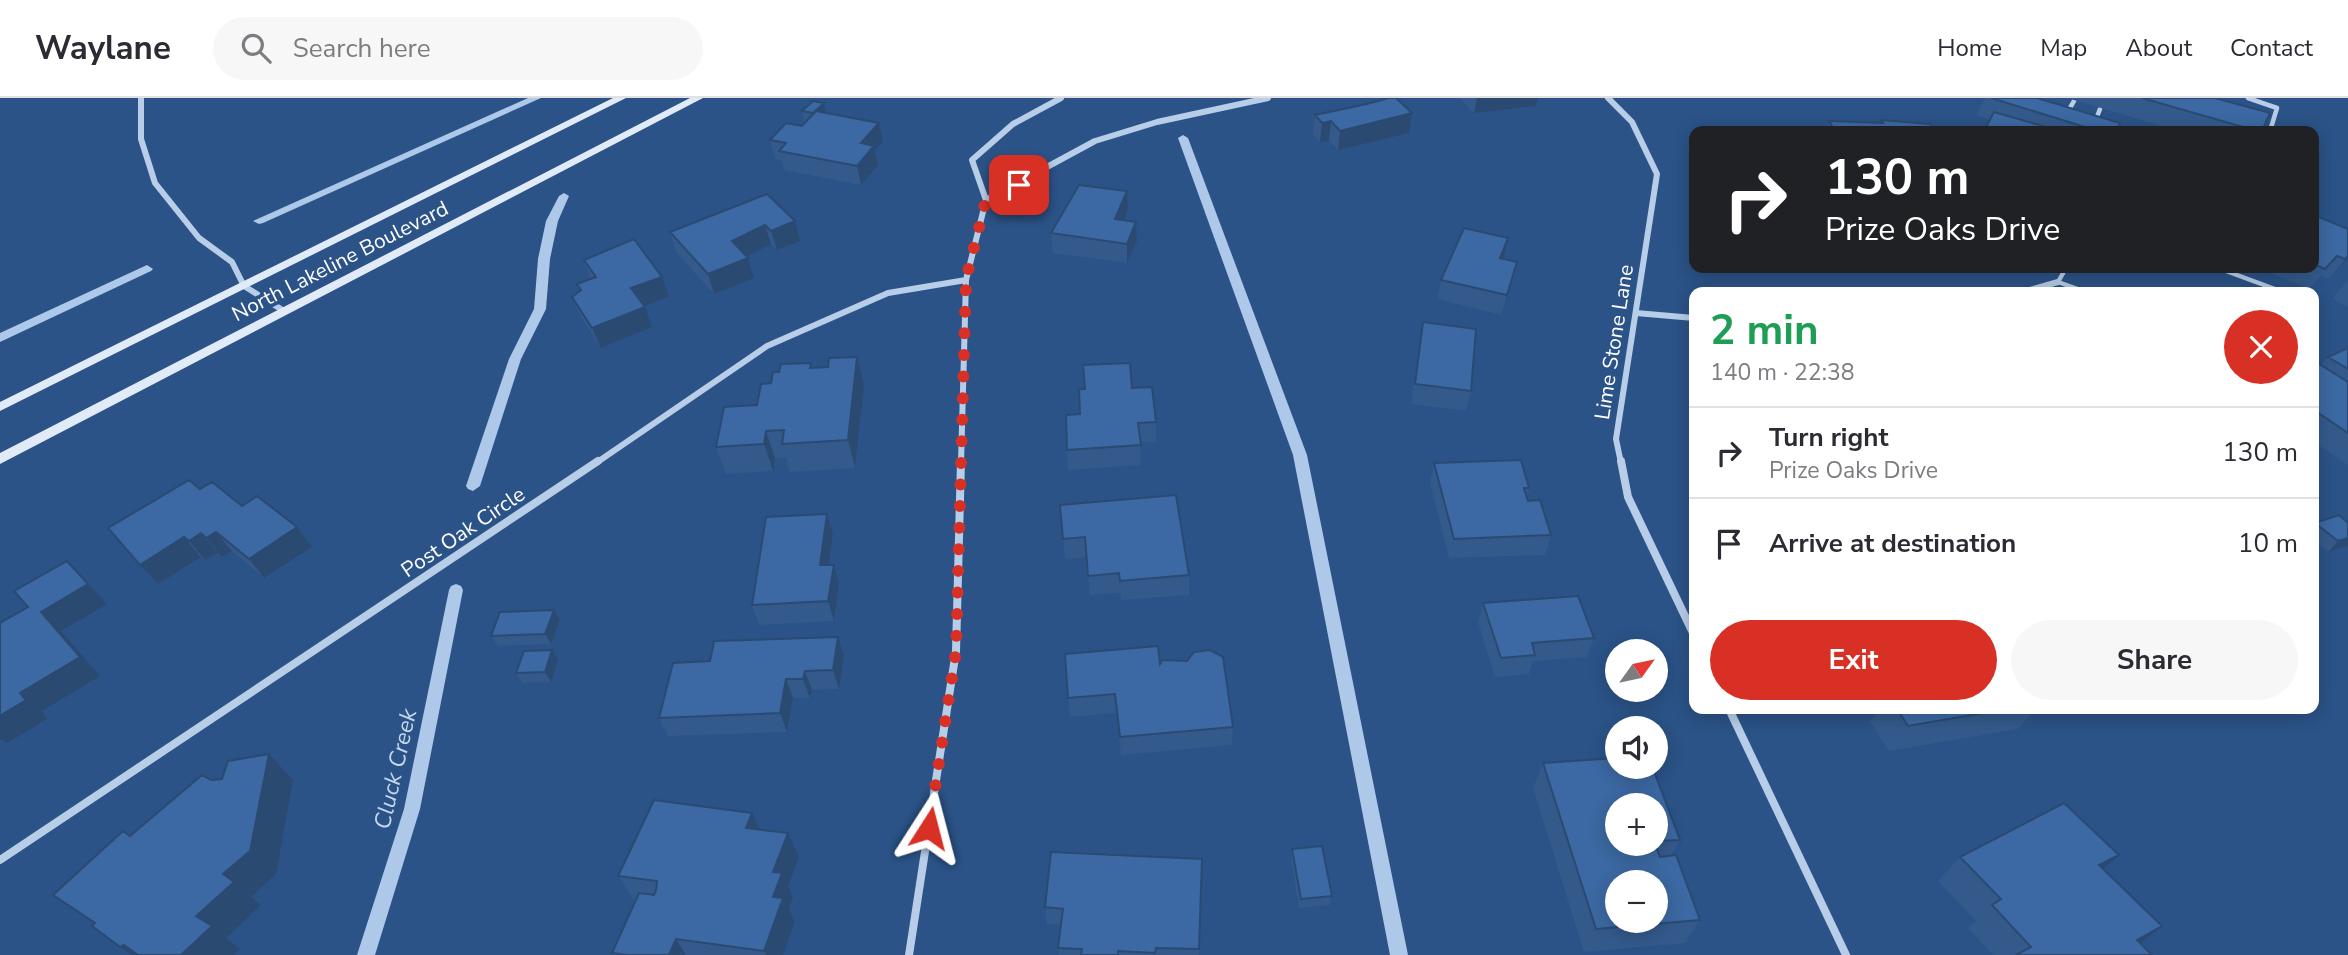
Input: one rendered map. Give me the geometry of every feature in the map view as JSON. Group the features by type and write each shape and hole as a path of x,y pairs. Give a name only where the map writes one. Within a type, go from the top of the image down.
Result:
{"main road":[{"name":"North Lakeline Boulevard","path":"0,407 621,98"},
{"name":"North Lakeline Boulevard","path":"0,459 698,98"}],"street":[{"path":"141,98 141,139 155,183 199,238 232,262 244,286 285,311"},
{"path":"909,955 956,651 966,279 986,200 972,160 1000,133 1031,111 1060,98"},
{"path":"986,200 1019,185 1064,155 1099,140 1268,98"},
{"name":"Lime Stone Lane","path":"1608,98 1632,122 1657,174 1616,439 1628,497 1689,625"},
{"name":"Post Oak Circle","path":"0,860 431,575 768,346 888,293 966,279"},
{"path":"2040,287 2058,282"},
{"path":"1636,313 1689,318"},
{"path":"1731,714 1846,955"}],"lane":[{"path":"2245,108 2248,98 2277,108 2272,126"},
{"path":"2074,101 2064,117 2074,120"},
{"path":"2084,123 2093,126 2100,108"},
{"path":"2063,273 2058,282 2072,287"},
{"path":"2232,273 2269,287"}],"building":[{"path":"1396,98 1412,113 1340,131 1331,121 1322,123 1315,115 1367,104"},
{"path":"1991,98 2037,98 2120,123 2118,126 2082,126"},
{"path":"2142,98 2215,98 2270,113 2264,126 2240,126"},
{"path":"813,101 824,103 813,113 802,111"},
{"path":"816,111 879,123 861,143 874,146 857,166 779,151 786,143 770,140 786,123 802,126"},
{"path":"1994,112 2043,126 1987,126"},
{"path":"1881,120 1931,126 1832,126 1829,121 1883,123"},
{"path":"1079,185 1127,191 1115,219 1136,222 1127,244 1051,233"},
{"path":"767,194 795,221 771,231 765,225 732,241 748,258 708,274 670,232"},
{"path":"2319,217 2348,229 2348,256 2345,259 2337,256 2325,269 2319,266"},
{"path":"1464,228 1508,238 1500,258 1517,262 1507,295 1441,280"},
{"path":"634,239 662,277 631,288 645,307 592,328 572,297 581,290 577,284 596,277 584,260"},
{"path":"1423,322 1476,329 1471,391 1415,384"},
{"path":"2348,348 2348,369 2328,357"},
{"path":"857,357 848,440 782,444 784,430 766,431 764,444 716,447 724,407 757,405 761,384 771,383 773,372 779,372 781,364 811,363 810,368 828,367 829,358"},
{"path":"1130,363 1132,388 1152,387 1156,422 1138,423 1141,445 1067,450 1066,415 1080,414 1079,389 1085,389 1083,365"},
{"path":"2319,364 2348,382 2348,433 2319,413"},
{"path":"1521,460 1529,488 1524,488 1528,501 1540,500 1551,535 1454,539 1434,463"},
{"path":"189,480 200,489 212,482 242,506 257,496 297,527 249,559 216,532 206,538 201,533 189,541 184,537 140,565 108,528"},
{"path":"1176,495 1189,575 1120,581 1119,573 1088,576 1085,537 1063,539 1060,505"},
{"path":"827,514 820,565 834,565 828,601 752,605 766,517"},
{"path":"2339,515 2348,523 2348,538 2338,541 2319,526 2319,522"},
{"path":"67,561 88,584 41,612 80,657 20,693 26,700 0,716 0,623 28,607 14,591"},
{"path":"1578,596 1594,638 1532,643 1535,655 1501,658 1483,603"},
{"path":"554,610 545,634 491,636 500,612"},
{"path":"838,637 833,670 805,671 803,679 786,679 780,713 659,718 673,663 710,661 714,641"},
{"path":"1158,646 1160,664 1162,660 1187,661 1194,652 1210,650 1223,657 1233,727 1120,737 1115,694 1068,698 1065,654"},
{"path":"552,650 545,672 516,673 524,651"},
{"path":"1900,714 1978,714 1908,726"},
{"path":"269,754 250,851 223,874 234,882 196,916 212,926 181,955 138,955 124,945 120,947 92,926 95,923 53,895 123,831 130,836 202,775 211,780 222,779 228,761"},
{"path":"1605,759 1605,779 1657,779 1662,793 1605,793 1605,856 1676,855 1700,920 1668,923 1668,870 1605,870 1605,928 1596,929 1543,763"},
{"path":"654,800 752,813 746,828 788,833 773,872 782,873 773,897 783,898 764,951 676,939 669,955 612,953 639,893 654,895 656,890 657,881 618,876"},
{"path":"2064,803 2119,855 2099,865 2162,926 2137,940 2152,955 2016,955 2031,947 1992,905 2001,899 1960,857"},
{"path":"1668,808 1680,840 1668,840"},
{"path":"1322,846 1332,896 1301,899 1292,849"},
{"path":"1051,852 1202,859 1199,949 1156,948 1155,953 1118,951 1118,955 1081,955 1082,949 1058,948 1063,909 1045,907"}],"waterway":[{"path":"259,221 536,98"},
{"path":"1183,138 1300,455 1399,955"},
{"name":"Cluck Creek","path":"473,486 515,359 540,309 544,259 552,221 564,196"},
{"path":"0,338 147,269"},
{"name":"Cluck Creek","path":"366,955 412,809 456,590"}],"route":[{"path":"929,828 956,651 966,279 986,200 1019,185"}]}
